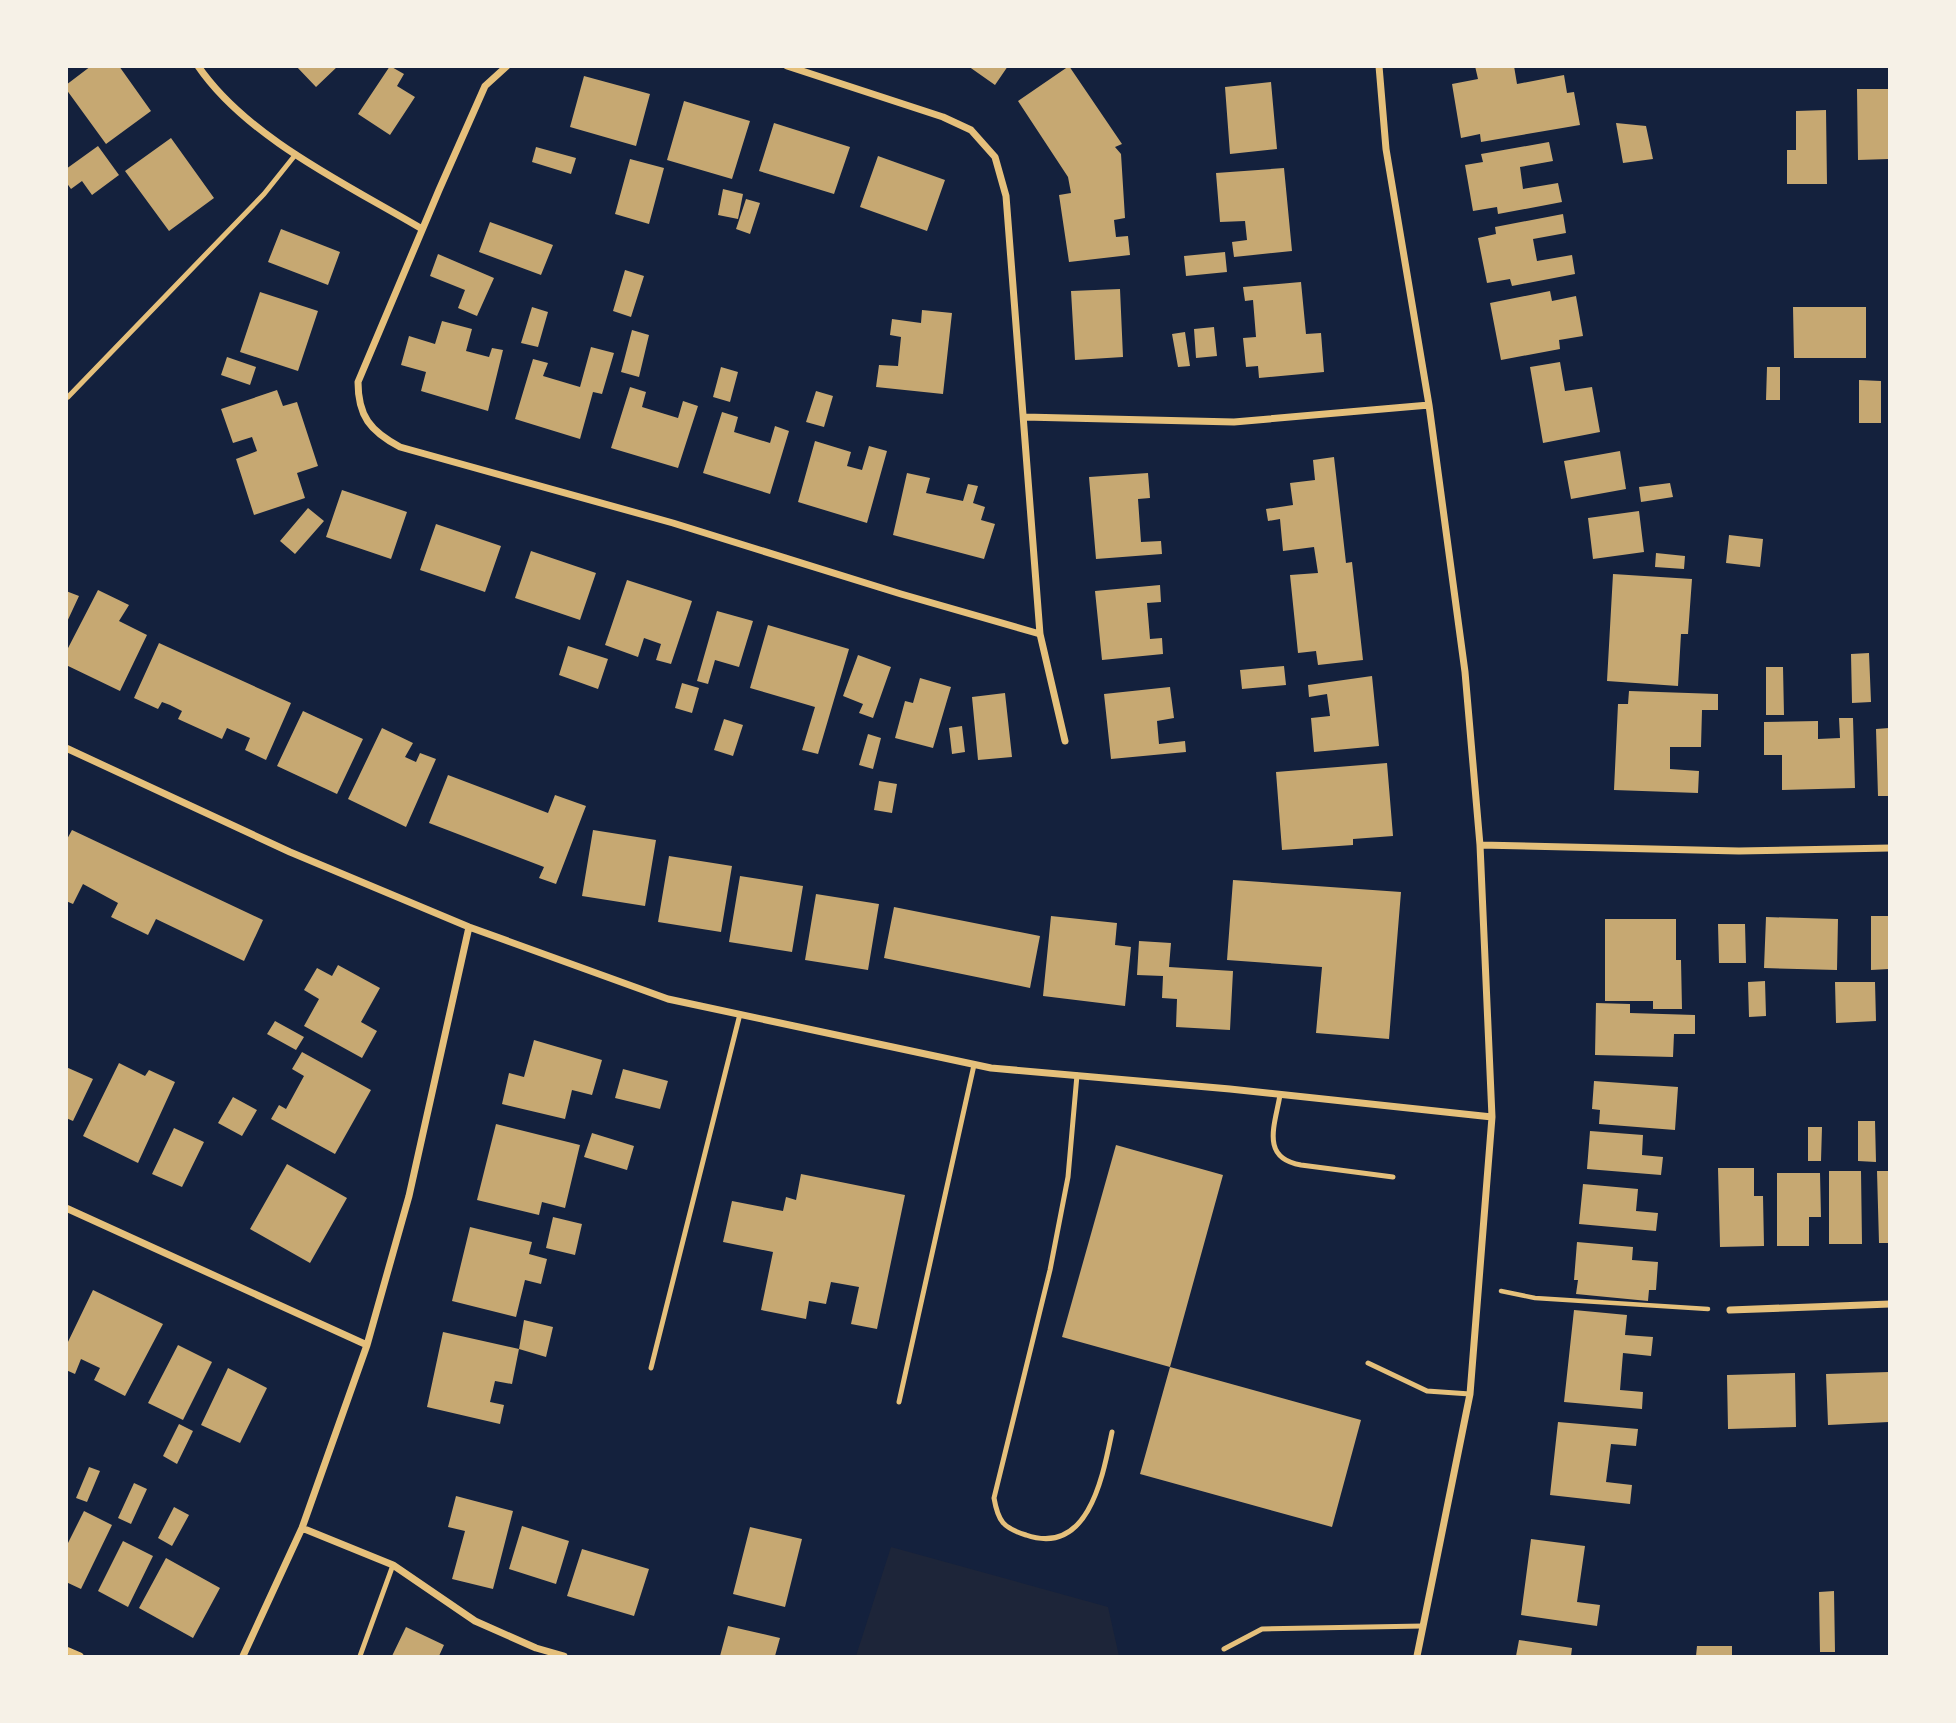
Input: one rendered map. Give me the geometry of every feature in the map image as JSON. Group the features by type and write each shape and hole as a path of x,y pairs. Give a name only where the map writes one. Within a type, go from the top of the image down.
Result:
{"street":[{"path":"198,66 212,87 254,125 296,154 422,229"},
{"path":"507,66 485,86 358,382 358,404 368,423 383,438 400,447 673,523 1040,634"},
{"path":"787,66 943,117 971,130 995,156 1006,196 1040,634 1065,741"},
{"path":"1380,66 1386,149 1429,405 1465,672 1480,845 1492,1117 1470,1394 1417,1657"},
{"path":"1024,417 1234,422 1429,405"},
{"path":"66,748 290,852 469,928 668,999 974,1065 1492,1117"},
{"path":"1480,845 1739,851 1889,848"},
{"path":"243,1657 302,1528 367,1346 409,1196 469,928"},
{"path":"66,1208 367,1346"},
{"path":"1730,1310 1889,1304"},
{"path":"302,1528 393,1565 475,1621 536,1648 564,1657"},
{"path":"66,1650 80,1657"}],"lane":[{"path":"68,397 264,194 296,154"},
{"path":"650,1368 740,1014"},
{"path":"899,1402 974,1065"},
{"path":"1077,1076 1068,1177 1050,1270 994,1497 997,1516 1008,1529 1030,1537 1047,1539 1062,1536 1072,1529 1088,1513 1102,1480 1112,1432"},
{"path":"1280,1094 1273,1142 1275,1151 1287,1163 1393,1177"},
{"path":"1368,1363 1427,1391 1470,1394"},
{"path":"360,1657 393,1565"},
{"path":"1224,1649 1262,1629 1423,1626"}],"path":[{"path":"1479,1287 1535,1298 1730,1310"}],"shaded area":[{"path":"891,1547 1108,1607 1119,1656 856,1656"}],"building":[{"path":"91,66 119,66 151,111 106,144 66,89 66,85"},
{"path":"296,66 338,66 316,87"},
{"path":"390,66 404,74 397,86 415,97 390,135 358,114"},
{"path":"968,66 1008,66 995,85"},
{"path":"1069,66 1122,144 1115,147 1121,154 1125,218 1114,220 1116,237 1128,236 1130,255 1069,262 1059,195 1071,193 1068,177 1018,101"},
{"path":"1475,66 1514,66 1517,84 1564,75 1567,93 1574,92 1580,125 1481,142 1480,134 1461,138 1452,84 1478,79"},
{"path":"584,76 650,94 636,146 570,127"},
{"path":"1271,82 1277,149 1230,154 1225,87"},
{"path":"1857,89 1889,89 1889,159 1858,160"},
{"path":"684,101 750,121 732,179 667,160"},
{"path":"1826,110 1827,184 1787,184 1787,150 1796,150 1796,111"},
{"path":"774,123 850,147 834,194 759,171"},
{"path":"1616,123 1646,126 1653,159 1623,163"},
{"path":"171,138 214,198 169,231 125,171"},
{"path":"1549,142 1553,161 1520,167 1523,189 1558,183 1562,202 1498,214 1497,207 1473,211 1465,165 1483,162 1481,154"},
{"path":"98,146 119,175 92,195 82,181 71,189 66,182 66,169"},
{"path":"536,147 576,158 571,174 532,162"},
{"path":"878,156 945,180 927,231 860,207"},
{"path":"630,159 664,168 649,224 615,214"},
{"path":"1284,168 1292,251 1234,257 1232,242 1247,240 1245,221 1220,222 1216,173"},
{"path":"723,189 743,194 738,219 718,215"},
{"path":"746,199 760,203 750,234 736,229"},
{"path":"1563,214 1566,233 1533,239 1537,261 1572,255 1575,274 1512,286 1510,279 1487,283 1478,238 1496,234 1495,227"},
{"path":"490,222 553,245 541,275 479,252"},
{"path":"281,229 340,252 328,285 268,262"},
{"path":"1225,252 1227,272 1186,276 1184,256"},
{"path":"438,254 494,278 477,316 458,308 465,290 430,276"},
{"path":"625,270 644,276 631,317 613,311"},
{"path":"1301,282 1306,334 1321,333 1324,372 1259,378 1258,366 1246,367 1243,338 1256,337 1253,300 1245,301 1243,287"},
{"path":"1120,289 1123,357 1075,360 1071,291"},
{"path":"1550,291 1552,301 1576,296 1583,336 1559,340 1560,349 1501,360 1490,303"},
{"path":"260,292 318,311 298,371 240,352"},
{"path":"532,307 548,312 538,347 521,343"},
{"path":"1793,307 1866,307 1866,358 1794,358"},
{"path":"922,310 952,313 943,394 876,387 879,365 898,366 901,337 890,335 892,319 921,323"},
{"path":"442,321 472,329 466,351 489,357 492,348 503,350 488,411 421,391 426,372 401,365 409,336 435,344"},
{"path":"1214,327 1217,356 1196,358 1194,329"},
{"path":"632,330 649,335 639,377 621,372"},
{"path":"1185,332 1190,366 1178,367 1172,334"},
{"path":"591,347 614,353 602,394 593,392 580,439 515,419 533,359 548,363 543,376 580,387"},
{"path":"227,357 256,367 250,385 221,375"},
{"path":"1560,362 1565,391 1592,387 1600,432 1543,443 1530,367"},
{"path":"721,367 738,372 730,402 713,397"},
{"path":"1767,367 1780,367 1780,400 1766,400"},
{"path":"1859,380 1881,381 1881,423 1859,423"},
{"path":"630,387 646,392 642,407 678,418 683,401 698,406 678,468 611,448"},
{"path":"277,390 283,406 297,402 318,466 297,473 305,498 254,515 236,459 257,451 252,437 233,443 221,409"},
{"path":"816,391 833,396 824,427 806,422"},
{"path":"722,412 738,417 734,432 770,443 775,426 789,431 770,494 703,473"},
{"path":"815,441 851,452 847,466 862,470 869,446 887,451 867,523 798,502"},
{"path":"1620,451 1626,489 1571,499 1564,461"},
{"path":"1334,457 1346,563 1352,562 1363,660 1318,665 1316,651 1298,653 1290,575 1318,573 1314,547 1283,551 1280,519 1268,521 1266,509 1293,505 1290,483 1315,480 1313,460"},
{"path":"907,473 930,478 926,493 963,501 968,484 978,486 973,503 985,507 981,520 995,524 984,559 893,535"},
{"path":"1148,473 1150,498 1138,499 1141,542 1161,541 1162,554 1096,559 1089,477"},
{"path":"1670,483 1673,497 1641,502 1639,487"},
{"path":"342,490 407,512 391,559 326,537"},
{"path":"308,508 324,521 295,554 280,541"},
{"path":"1639,511 1644,552 1593,559 1588,518"},
{"path":"436,524 501,546 485,592 420,570"},
{"path":"1729,535 1763,539 1760,567 1726,563"},
{"path":"531,551 596,573 580,620 515,598"},
{"path":"1656,553 1685,556 1684,569 1655,567"},
{"path":"1613,574 1692,579 1688,634 1681,634 1678,686 1607,681"},
{"path":"627,580 692,601 671,664 656,660 661,644 644,638 638,657 605,645"},
{"path":"1160,585 1161,602 1147,603 1150,639 1162,638 1163,654 1102,660 1095,591"},
{"path":"98,590 129,605 119,621 147,635 120,691 66,665 66,652"},
{"path":"66,591 79,596 66,624"},
{"path":"717,611 753,621 739,667 715,660 708,684 697,681"},
{"path":"768,625 849,649 818,754 802,750 815,707 750,688"},
{"path":"159,643 291,703 266,760 245,750 250,738 227,728 222,739 178,719 182,711 170,705 162,702 158,709 134,698"},
{"path":"568,646 608,659 598,689 559,675"},
{"path":"1869,653 1871,702 1852,703 1851,654"},
{"path":"858,655 891,667 873,718 859,713 863,704 843,696"},
{"path":"1284,666 1286,685 1242,689 1240,670"},
{"path":"1766,667 1783,667 1784,715 1766,715"},
{"path":"1372,676 1379,746 1314,752 1311,718 1330,716 1327,694 1309,697 1308,685"},
{"path":"920,678 951,687 933,748 895,738 905,701 913,703"},
{"path":"682,683 699,688 692,713 675,708"},
{"path":"1170,687 1174,718 1157,721 1159,744 1185,741 1186,752 1111,759 1104,694"},
{"path":"1629,691 1718,694 1718,710 1702,710 1701,747 1670,747 1670,769 1699,771 1698,793 1614,790 1618,704 1628,704"},
{"path":"1005,693 1012,757 978,760 972,697"},
{"path":"303,711 363,739 337,794 277,766"},
{"path":"1839,718 1853,718 1855,788 1782,790 1782,755 1764,755 1764,722 1818,721 1818,739 1840,738"},
{"path":"724,719 743,725 733,756 714,750"},
{"path":"962,726 965,752 952,754 949,728"},
{"path":"382,728 413,743 405,757 416,762 420,753 436,759 406,827 348,799"},
{"path":"1889,728 1889,796 1878,796 1876,729"},
{"path":"868,734 881,738 873,769 859,765"},
{"path":"1387,763 1393,836 1353,839 1353,845 1282,850 1276,772"},
{"path":"448,775 548,813 555,795 586,806 556,884 539,878 544,867 429,823"},
{"path":"879,781 897,784 892,813 874,810"},
{"path":"72,830 263,920 244,961 156,919 148,935 111,917 118,903 83,884 73,904 66,901 66,841"},
{"path":"593,830 656,840 645,906 582,896"},
{"path":"669,856 732,866 721,932 658,922"},
{"path":"740,876 803,886 792,952 729,942"},
{"path":"1233,880 1401,892 1389,1039 1316,1033 1322,967 1227,960"},
{"path":"816,894 879,904 868,970 805,960"},
{"path":"894,907 1040,936 1030,988 884,958"},
{"path":"1051,916 1117,923 1115,945 1131,947 1125,1006 1043,996"},
{"path":"1871,916 1889,916 1889,969 1871,970"},
{"path":"1766,917 1838,919 1837,970 1764,968"},
{"path":"1605,919 1676,919 1676,960 1681,960 1682,1009 1653,1009 1653,1001 1605,1001"},
{"path":"1718,924 1745,924 1746,963 1719,963"},
{"path":"1139,941 1171,943 1169,967 1233,971 1230,1030 1176,1027 1177,999 1162,998 1163,976 1137,975"},
{"path":"338,965 380,988 361,1022 377,1031 362,1058 304,1026 319,999 304,990 317,968 332,976"},
{"path":"1765,981 1766,1016 1749,1017 1748,982"},
{"path":"1835,982 1875,982 1876,1021 1836,1023"},
{"path":"1596,1003 1630,1004 1630,1013 1695,1015 1695,1034 1674,1034 1673,1057 1595,1055"},
{"path":"275,1021 304,1037 296,1050 267,1034"},
{"path":"534,1040 602,1060 592,1095 572,1090 565,1119 502,1104 509,1073 524,1077"},
{"path":"302,1052 371,1090 335,1154 271,1119 279,1105 286,1109 304,1076 292,1069"},
{"path":"119,1063 145,1076 149,1070 175,1082 138,1163 83,1136"},
{"path":"66,1067 93,1079 73,1121 66,1118"},
{"path":"623,1069 668,1081 660,1109 615,1098"},
{"path":"1594,1081 1678,1087 1675,1130 1599,1124 1600,1110 1592,1109"},
{"path":"233,1097 257,1110 242,1136 218,1123"},
{"path":"1858,1121 1875,1121 1876,1162 1858,1161"},
{"path":"496,1124 580,1145 565,1208 542,1202 539,1215 477,1200"},
{"path":"1808,1127 1822,1127 1821,1161 1808,1161"},
{"path":"174,1128 204,1142 182,1187 152,1174"},
{"path":"1590,1131 1643,1135 1642,1155 1663,1157 1661,1175 1587,1169"},
{"path":"592,1133 634,1146 627,1170 584,1157"},
{"path":"1116,1145 1223,1175 1170,1367 1062,1337"},
{"path":"287,1164 347,1198 310,1263 250,1229"},
{"path":"1718,1168 1754,1168 1754,1196 1763,1196 1764,1246 1720,1247"},
{"path":"1829,1171 1861,1171 1862,1244 1829,1244"},
{"path":"1877,1171 1889,1171 1889,1243 1879,1243"},
{"path":"1777,1173 1820,1173 1821,1217 1809,1217 1809,1246 1777,1246"},
{"path":"801,1174 905,1195 877,1329 851,1324 859,1287 831,1282 826,1304 809,1301 806,1319 761,1310 773,1252 723,1242 732,1201 783,1211 786,1197 796,1200"},
{"path":"1583,1184 1638,1189 1636,1211 1658,1213 1656,1231 1579,1224"},
{"path":"553,1217 582,1224 575,1255 546,1248"},
{"path":"470,1227 532,1242 529,1254 547,1259 541,1284 525,1280 516,1317 452,1301"},
{"path":"1577,1242 1633,1247 1632,1260 1658,1262 1656,1290 1649,1290 1648,1301 1576,1294 1578,1280 1574,1280"},
{"path":"93,1290 163,1324 125,1396 94,1380 100,1368 81,1359 75,1374 66,1370 66,1346"},
{"path":"1574,1310 1627,1315 1625,1335 1653,1337 1651,1356 1623,1353 1620,1390 1643,1392 1642,1409 1564,1402"},
{"path":"524,1320 553,1327 546,1357 519,1349"},
{"path":"443,1332 519,1349 512,1384 495,1381 490,1402 504,1405 500,1424 427,1407"},
{"path":"178,1345 212,1362 183,1420 148,1403"},
{"path":"1170,1367 1361,1420 1332,1527 1140,1474"},
{"path":"228,1368 267,1388 240,1443 201,1425"},
{"path":"1889,1372 1889,1422 1828,1425 1826,1374"},
{"path":"1795,1373 1796,1427 1728,1429 1727,1375"},
{"path":"1558,1422 1638,1429 1636,1446 1611,1444 1606,1482 1632,1485 1630,1504 1550,1495"},
{"path":"179,1424 193,1431 177,1464 163,1456"},
{"path":"89,1467 100,1471 87,1502 76,1498"},
{"path":"134,1483 147,1489 131,1524 118,1518"},
{"path":"456,1496 513,1511 493,1589 452,1579 465,1531 448,1527"},
{"path":"174,1507 189,1515 172,1546 158,1538"},
{"path":"84,1511 112,1525 81,1589 66,1582 66,1547"},
{"path":"522,1526 569,1541 556,1584 509,1569"},
{"path":"750,1527 802,1539 785,1607 733,1594"},
{"path":"1531,1539 1585,1546 1577,1602 1600,1605 1597,1626 1521,1615"},
{"path":"123,1541 153,1556 128,1607 98,1591"},
{"path":"582,1549 649,1569 634,1616 567,1596"},
{"path":"166,1558 220,1588 193,1638 139,1608"},
{"path":"1834,1591 1835,1652 1820,1652 1819,1592"},
{"path":"728,1626 780,1638 775,1656 720,1656"},
{"path":"406,1627 444,1645 439,1656 392,1656"},
{"path":"1519,1640 1572,1648 1571,1656 1516,1656"},
{"path":"1697,1646 1732,1646 1732,1656 1696,1656"}]}
